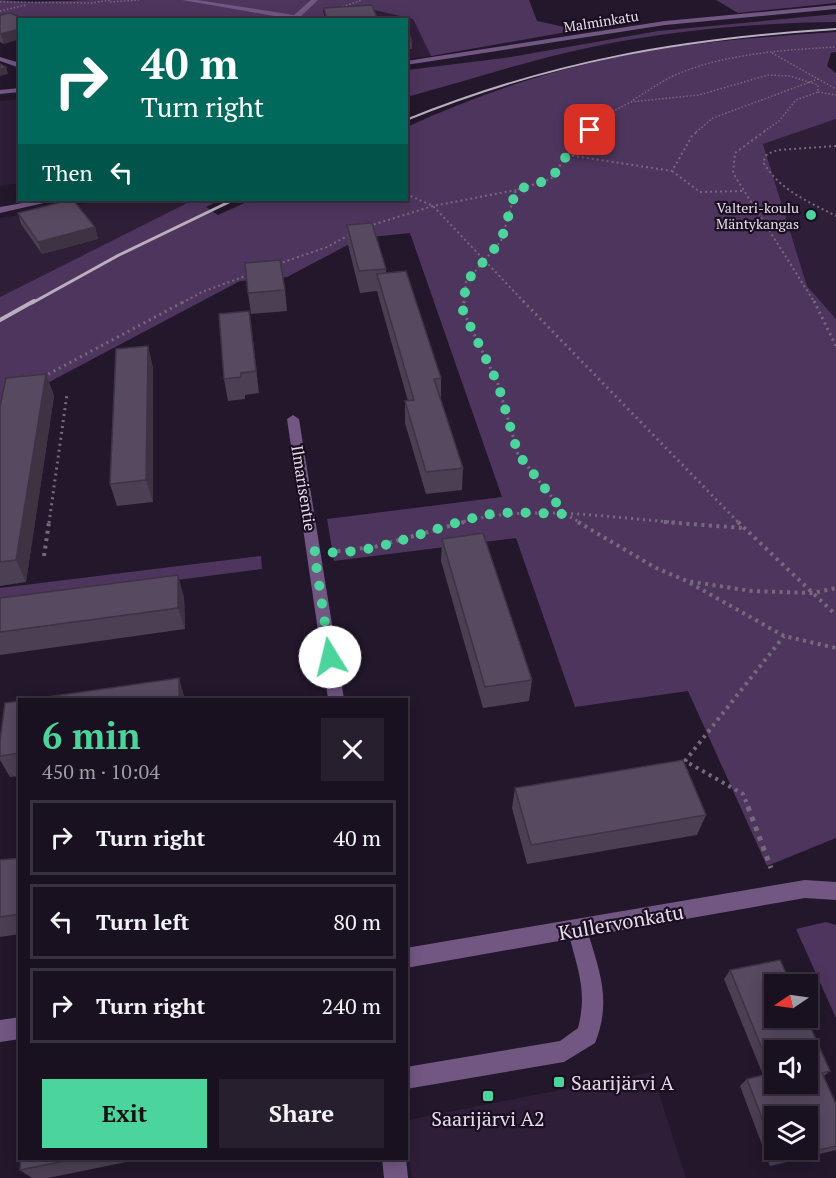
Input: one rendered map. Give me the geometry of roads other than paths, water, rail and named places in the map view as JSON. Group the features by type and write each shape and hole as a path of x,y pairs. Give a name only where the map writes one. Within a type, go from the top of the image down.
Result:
{"street":[{"path":"185,0 294,18 315,0"},
{"name":"Malminkatu","path":"408,63 655,25 836,7"},
{"path":"0,59 18,65"},
{"path":"0,92 18,90"},
{"path":"0,210 47,201"},
{"name":"Ilmarisentie","path":"293,419 336,698"},
{"name":"Kullervonkatu","path":"408,958 806,889 836,891"},
{"path":"408,1078 564,1052 587,1035 594,1007 592,981 577,930"},
{"path":"0,1031 18,1028"},
{"path":"394,1160 396,1178"}],"railway":[{"path":"408,119 513,82 617,56 724,39 836,29"},
{"path":"32,303 119,255 231,201"},
{"path":"0,320 34,301"}],"place":[{"name":"Valteri-koulu Mäntykangas","path":"811,215"},
{"name":"Saarijärvi A","path":"559,1082"},
{"name":"Saarijärvi A2","path":"488,1096"}]}
